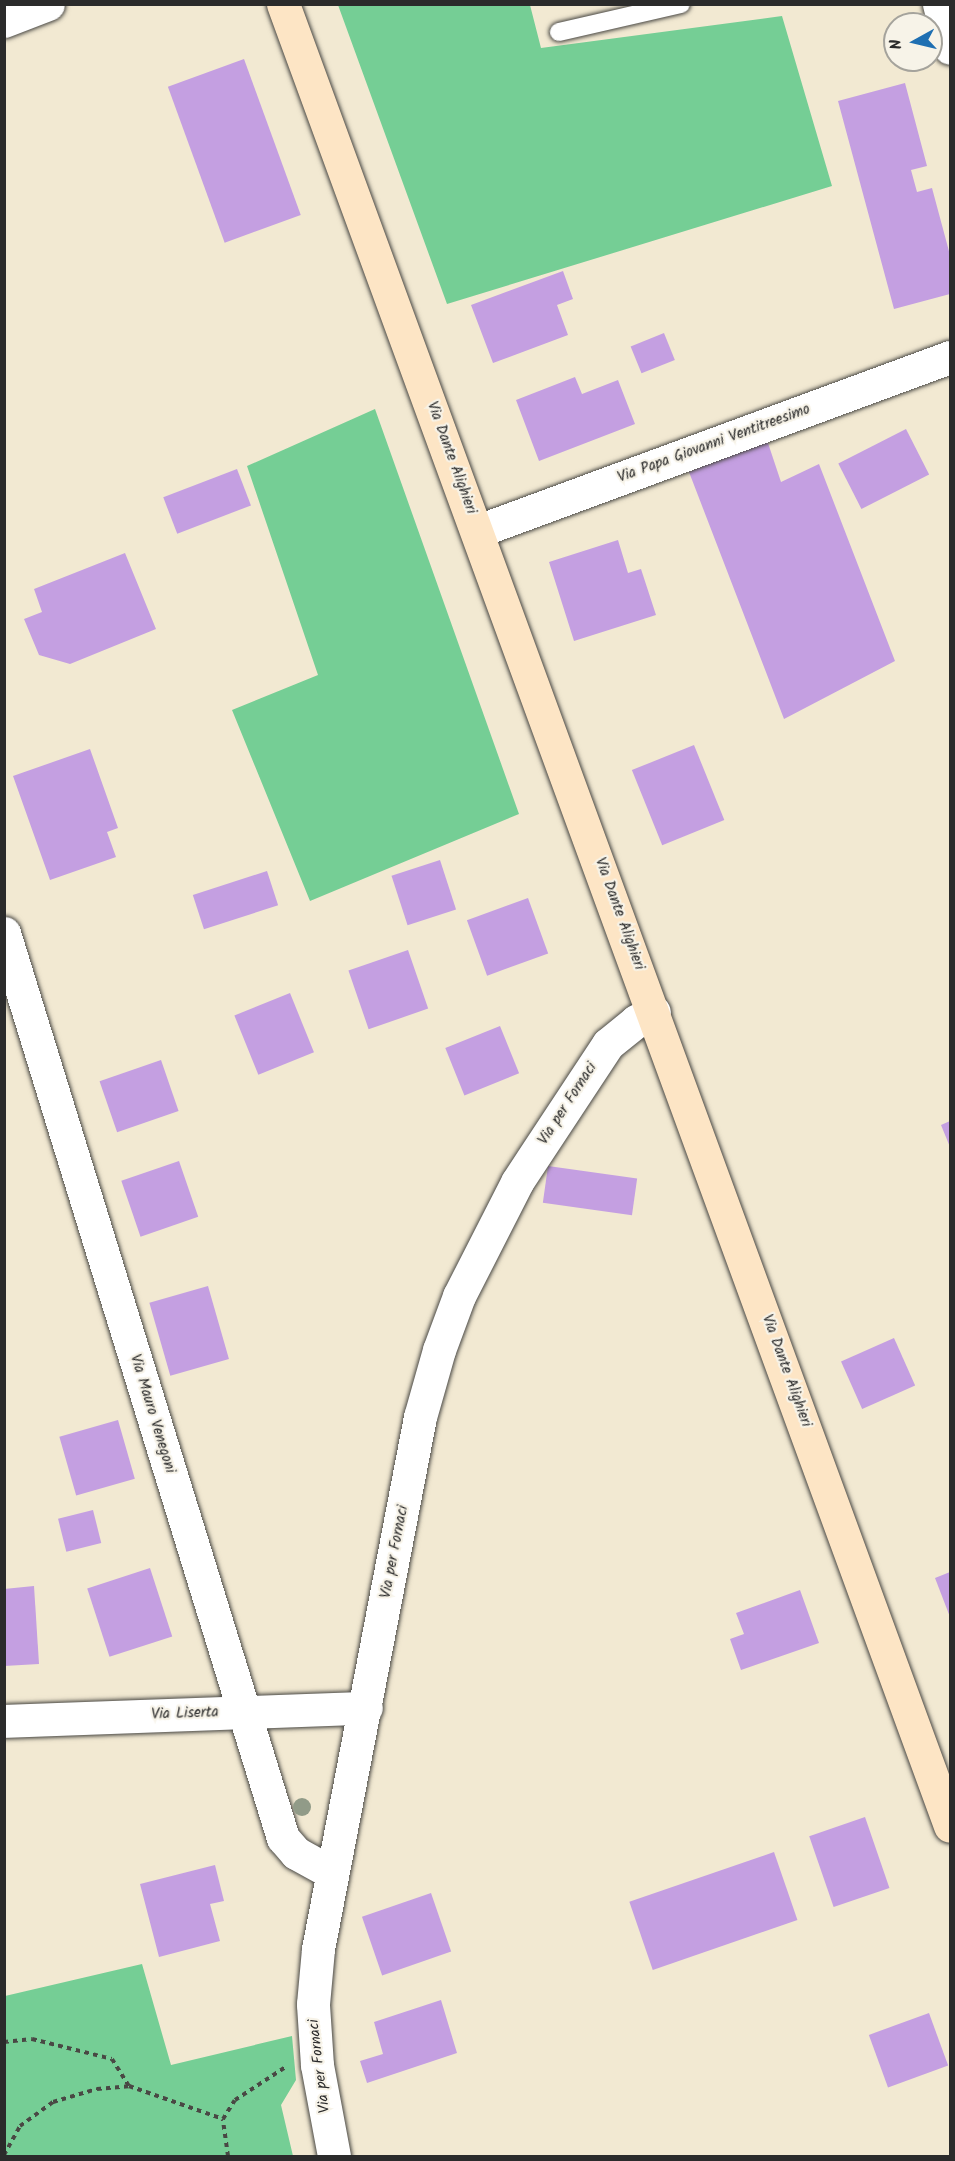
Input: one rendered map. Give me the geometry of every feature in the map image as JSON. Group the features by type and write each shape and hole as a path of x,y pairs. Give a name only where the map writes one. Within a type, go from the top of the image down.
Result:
{"street":[{"path":"4,21 48,4"},
{"name":"Via Dante Alighieri","path":"283,4 951,1826"},
{"path":"939,4 951,48"},
{"name":"Via Papa Giovanni Ventitreesimo","path":"478,531 951,357"},
{"name":"Via Mauro Venegoni","path":"4,933 283,1838 296,1854 330,1872"},
{"name":"Via per Fornaci","path":"334,2157 317,2064 313,2004 330,1872 366,1708 420,1417 439,1350 459,1296 517,1182 608,1044 636,1021 654,1012"},
{"name":"Via Liserta","path":"4,1720 366,1708"}],"lane":[{"path":"559,32 681,4"}],"path":[{"path":"4,2042 32,2039 112,2059 129,2086"},
{"path":"228,2157 223,2119 235,2100 284,2068 317,2064"},
{"path":"4,2155 20,2126 53,2102 97,2089 129,2086 223,2119"}],"green space":[{"path":"338,5 530,5 541,48 782,16 832,186 447,304"},
{"path":"375,409 519,814 310,901 232,710 318,675 247,466"},
{"path":"142,1964 171,2065 292,2036 296,2080 281,2105 293,2156 5,2156 5,1996"}],"building":[{"path":"244,59 301,215 225,243 168,87"},
{"path":"905,83 927,166 911,170 917,192 932,188 950,255 950,294 894,309 838,101"},
{"path":"563,271 573,299 557,305 568,335 493,363 471,305"},
{"path":"664,333 675,360 641,373 631,346"},
{"path":"575,377 582,394 618,380 635,424 539,461 516,400"},
{"path":"906,429 929,474 861,509 838,464"},
{"path":"767,440 781,482 819,464 895,661 784,719 689,472"},
{"path":"237,469 251,505 177,534 163,497"},
{"path":"618,540 628,573 641,569 656,615 574,641 549,562"},
{"path":"125,553 156,629 70,664 39,655 24,619 42,612 34,589"},
{"path":"694,745 724,820 662,845 632,770"},
{"path":"90,749 118,828 107,832 116,857 50,880 13,776"},
{"path":"440,860 456,909 408,925 391,876"},
{"path":"267,871 278,905 204,929 193,895"},
{"path":"528,898 548,953 487,976 467,920"},
{"path":"408,950 428,1009 369,1029 348,971"},
{"path":"290,993 314,1052 258,1075 234,1015"},
{"path":"500,1026 519,1073 464,1095 445,1048"},
{"path":"161,1060 179,1111 117,1132 100,1081"},
{"path":"950,1121 950,1147 941,1125"},
{"path":"179,1161 198,1217 141,1237 121,1181"},
{"path":"548,1166 637,1179 632,1215 543,1203"},
{"path":"208,1286 229,1359 170,1376 149,1303"},
{"path":"894,1338 915,1386 862,1409 841,1362"},
{"path":"118,1420 135,1479 76,1495 59,1437"},
{"path":"93,1510 101,1543 66,1552 58,1519"},
{"path":"150,1568 172,1636 109,1657 87,1588"},
{"path":"950,1572 950,1617 935,1578"},
{"path":"34,1586 39,1664 4,1666 4,1589"},
{"path":"800,1590 819,1643 741,1670 730,1639 744,1634 736,1613"},
{"path":"865,1817 889,1888 834,1907 809,1836"},
{"path":"774,1852 797,1920 653,1970 629,1902"},
{"path":"215,1865 224,1901 210,1904 220,1941 159,1957 140,1884"},
{"path":"431,1893 451,1952 382,1975 362,1917"},
{"path":"441,2000 457,2053 367,2083 360,2061 383,2054 374,2022"},
{"path":"929,2013 948,2066 888,2088 869,2035"}]}
